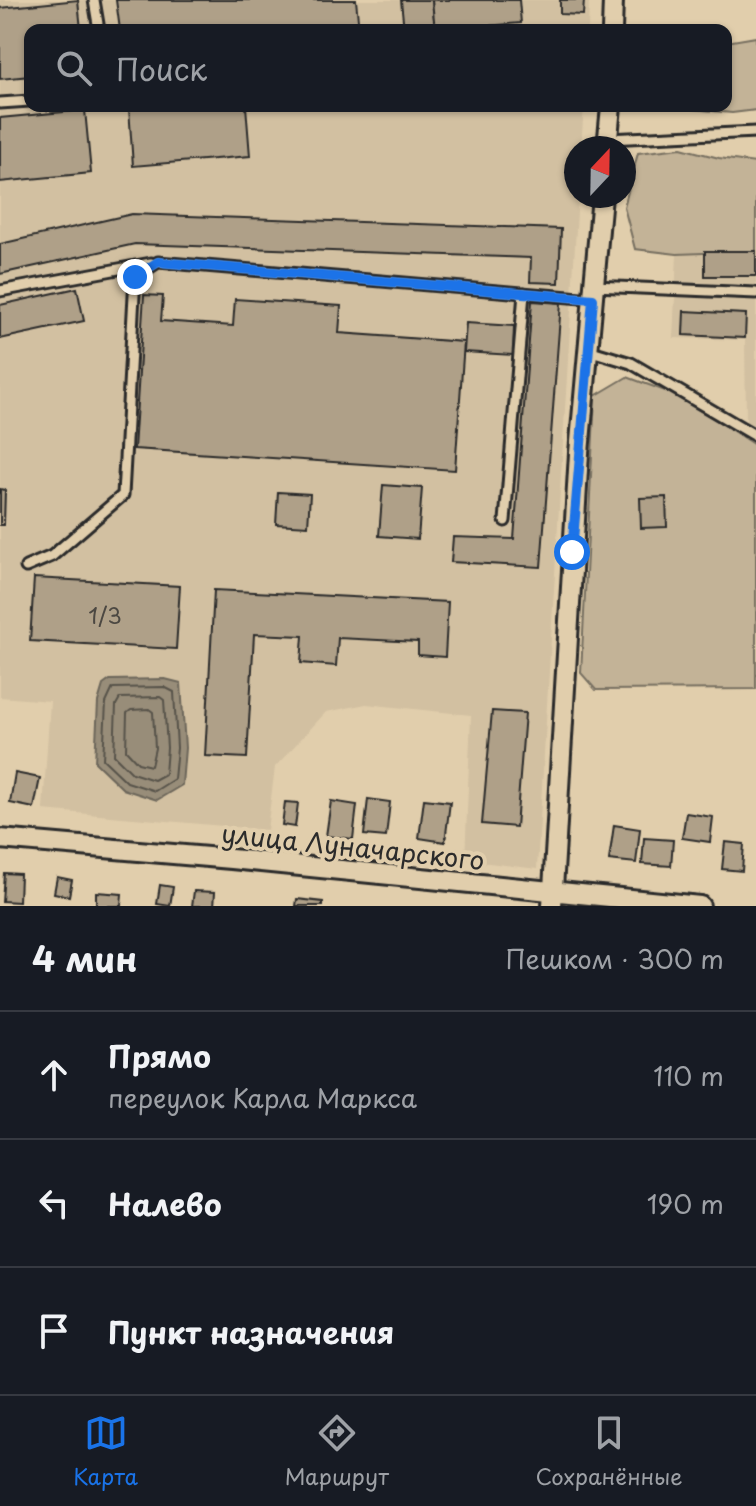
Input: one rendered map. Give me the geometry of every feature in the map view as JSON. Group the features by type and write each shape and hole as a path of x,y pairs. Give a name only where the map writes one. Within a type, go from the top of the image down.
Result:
{"street":[{"path":"612,24 613,0"},
{"path":"608,136 610,112"},
{"path":"553,899 574,524 601,208"},
{"name":"улица Луначарского","path":"0,839 231,859 553,899 700,906"}],"lane":[{"path":"94,0 98,24"},
{"path":"0,103 24,101"},
{"path":"636,141 756,132"},
{"path":"0,291 158,262 524,293 756,293"},
{"path":"26,567 52,556 123,495 135,277 158,262"},
{"path":"505,521 524,293"},
{"path":"588,350 631,363 756,436"}],"shaded area":[{"path":"0,0 589,0 588,24 24,24 24,112 584,112 582,136 564,136 564,208 577,208 537,869 465,860 471,715 366,704 326,712 275,767 267,830 43,810 50,701 0,697"},
{"path":"756,37 756,110 732,113 722,112 732,112 732,41"},
{"path":"681,148 756,163 756,251 677,254 635,249 624,208 636,208 638,153"},
{"path":"756,251 756,428 746,422 745,340 673,338 677,254"},
{"path":"627,377 679,396 756,446 756,689 596,690 581,673 595,396"}],"water":[{"path":"165,679 181,683 185,748 182,785 157,800 123,789 95,762 98,702 103,685 110,680"}],"building":[{"path":"78,0 80,24 24,24 24,77 0,79 0,8"},
{"path":"116,0 356,0 358,24 119,24"},
{"path":"401,0 432,0 434,24 403,24"},
{"path":"432,0 519,0 521,23 434,24"},
{"path":"560,0 584,0 583,15 560,14"},
{"path":"85,112 91,173 0,182 0,118"},
{"path":"129,112 246,112 250,156 133,166"},
{"path":"132,214 561,229 559,283 530,282 531,258 135,244 0,274 0,244"},
{"path":"705,251 756,251 756,276 705,276"},
{"path":"77,288 84,321 0,339 0,305"},
{"path":"144,295 163,296 161,321 233,326 235,299 341,306 339,333 464,342 455,470 134,449"},
{"path":"532,301 561,303 541,567 451,562 453,537 514,539"},
{"path":"684,311 746,314 745,338 683,335"},
{"path":"466,323 514,326 513,355 464,352"},
{"path":"383,485 422,488 418,539 379,536"},
{"path":"0,489 5,490 4,525 0,525"},
{"path":"278,492 310,494 308,526 276,524"},
{"path":"666,497 667,527 641,528 640,498"},
{"path":"34,578 180,586 176,649 30,641"},
{"path":"214,590 448,602 445,657 418,655 418,642 338,638 336,666 301,663 303,636 254,634 247,758 205,756"},
{"path":"492,711 525,713 516,827 482,824"},
{"path":"15,773 40,778 34,808 10,803"},
{"path":"368,799 390,802 386,837 364,835"},
{"path":"424,799 450,802 445,842 419,838"},
{"path":"331,801 357,805 353,839 326,836"},
{"path":"285,802 298,803 295,827 282,825"},
{"path":"686,813 713,817 710,842 682,838"},
{"path":"614,825 640,829 636,863 609,860"},
{"path":"644,838 673,840 671,866 642,864"},
{"path":"725,842 744,844 742,871 722,869"},
{"path":"4,873 20,874 19,902 2,901"},
{"path":"57,877 72,880 69,896 54,893"},
{"path":"160,885 173,887 170,906 157,904"},
{"path":"194,891 215,892 214,906 192,906"},
{"path":"96,892 122,894 121,906 96,906"},
{"path":"297,899 323,902 323,906 296,906"}],"route":[{"path":"135,277 158,262 593,299 572,552"}]}
